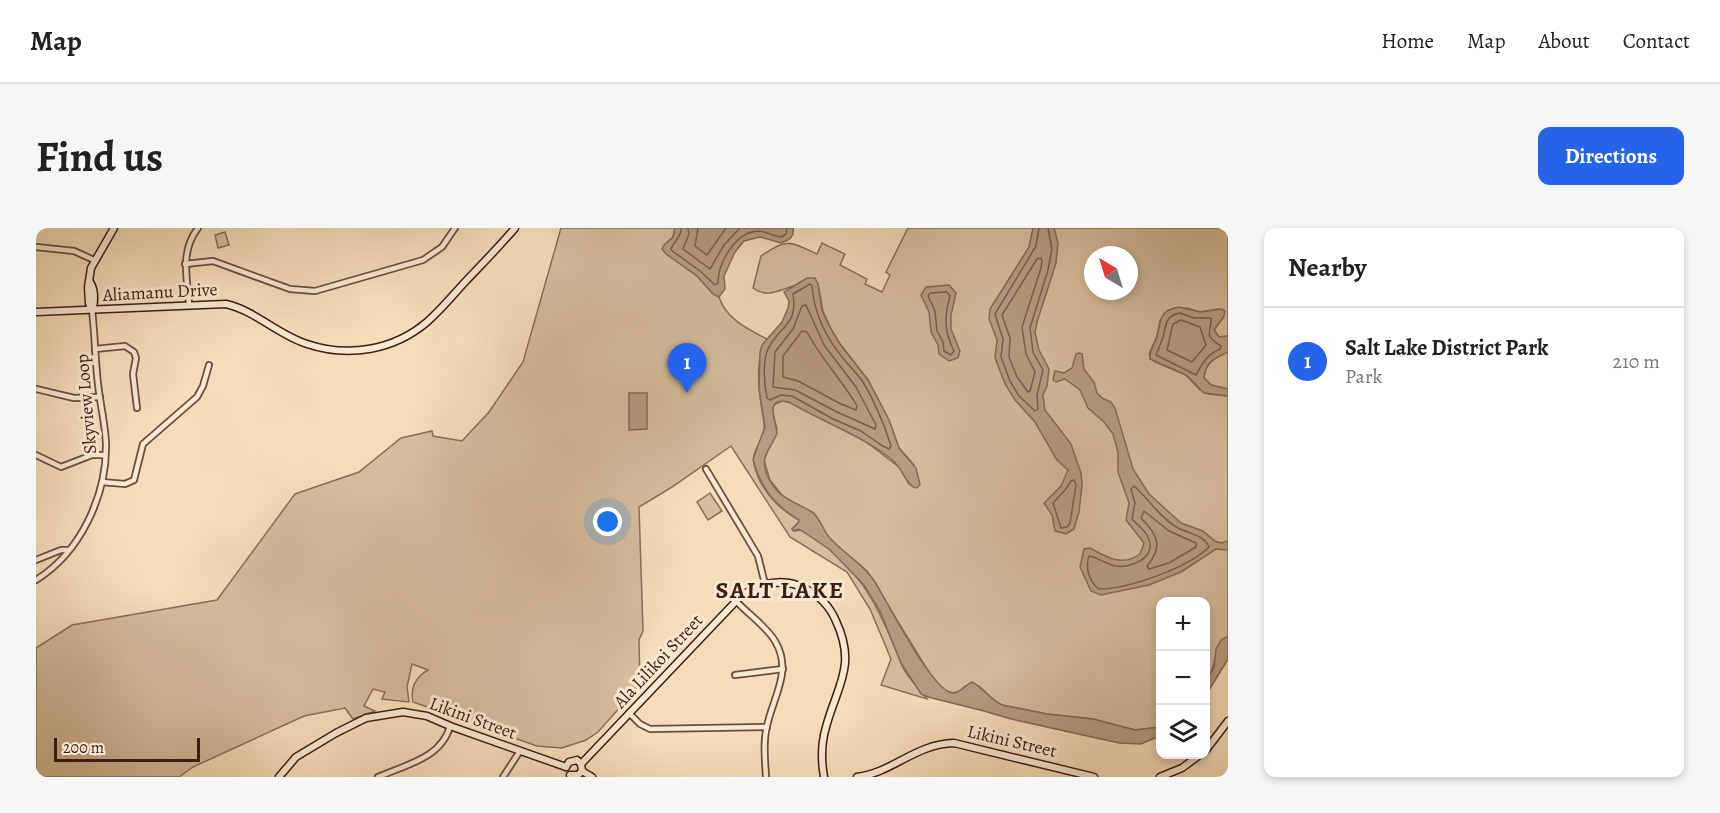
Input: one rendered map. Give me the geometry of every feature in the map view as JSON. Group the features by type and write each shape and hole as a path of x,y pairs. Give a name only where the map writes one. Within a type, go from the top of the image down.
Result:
{"street":[{"path":"92,310 88,287 91,268 114,228"},
{"path":"189,304 185,264 188,243 198,228"},
{"path":"185,264 213,261 290,289 315,291 423,260 442,247 455,228"},
{"name":"Aliamanu Drive","path":"36,312 211,303 232,306 249,312 290,337 319,348 348,351 377,348 395,342 427,322 514,228"},
{"path":"36,247 74,251 94,260"},
{"name":"Skyview Loop","path":"36,580 56,565 69,550 89,519 102,482 105,434 92,310"},
{"path":"95,349 123,346 134,352 136,408"},
{"path":"102,482 125,484 134,480 142,446 197,397 209,365"},
{"path":"36,389 74,398 100,398"},
{"path":"36,455 56,466 63,467 92,456 105,455"},
{"path":"706,469 755,550 761,562 765,584 779,582 795,584 815,594 830,609 842,636 845,668 839,693 823,737 824,777"},
{"path":"36,560 61,550 69,550"},
{"name":"Ala Lilikoi Street","path":"581,764 736,602 747,592 765,584"},
{"path":"736,602 773,638 781,655 783,669 781,688 767,727 766,777"},
{"path":"735,675 783,669"},
{"name":"Likini Street","path":"279,777 289,763 304,751 366,718 388,713 411,712 566,766"},
{"path":"629,713 640,724 650,729 767,727"},
{"path":"1210,745 1228,722"},
{"path":"378,777 434,752 444,742 450,726"},
{"name":"Likini Street","path":"857,777 873,773 921,749 952,743 985,749 1063,772 1094,777"},
{"path":"503,777 520,751"},
{"path":"1160,777 1182,768 1194,759"},
{"path":"571,760 576,760 581,764 582,771 578,775 569,776 566,766 571,760"},
{"path":"582,771 592,777"}],"shaded area":[{"path":"561,228 675,228 669,242 686,268 719,297 722,305 732,317 767,339 760,355 758,374 764,429 756,450 754,464 760,482 777,504 799,520 792,529 794,531 801,530 821,543 852,571 875,604 903,668 927,699 881,685 891,659 870,609 847,572 790,537 731,446 639,507 643,631 639,640 640,685 598,732 586,740 562,748 537,746 413,702 412,692 415,683 428,670 412,664 407,687 409,702 382,699 385,692 373,689 364,706 375,711 353,719 345,708 304,716 193,767 179,777 36,777 36,648 72,625 217,600 295,494 359,472 401,438 432,431 433,436 462,441 489,412 523,362"},
{"path":"908,228 1228,228 1228,336 1219,337 1214,330 1223,318 1218,309 1200,312 1187,308 1168,310 1160,321 1157,336 1149,354 1155,362 1186,375 1200,390 1209,394 1228,396 1228,636 1219,646 1210,676 1210,597 1156,597 1156,727 1135,730 1093,719 1047,714 1002,705 995,702 979,686 965,686 953,693 946,691 930,674 867,571 836,546 814,513 786,500 770,480 764,460 777,429 772,410 775,404 782,401 789,402 865,441 900,468 909,484 914,465 899,448 889,420 868,380 832,331 823,311 818,284 799,285 770,293 753,288 761,256 776,246 788,243 817,254 822,243 845,254 840,265 867,279 865,284 882,292 890,275 886,272"},
{"path":"225,232 229,245 218,248 215,235"},
{"path":"1228,352 1228,389 1211,385 1204,378 1206,368 1215,358"},
{"path":"710,493 722,511 708,520 697,502"}],"water":[{"path":"675,228 793,228 793,234 781,243 760,237 744,241 735,252 724,276 725,289 719,297 713,294 697,276 662,249 673,237"},
{"path":"1033,228 1054,228 1058,243 1056,263 1035,333 1039,350 1049,369 1047,386 1043,395 1045,410 1071,444 1081,473 1079,512 1074,529 1066,534 1055,531 1052,515 1044,503 1061,486 1068,470 1057,460 1035,422 1015,400 1005,384 995,358 997,340 989,319 990,309 1029,247"},
{"path":"807,278 815,278 822,311 832,331 868,380 889,420 899,448 916,468 920,484 917,488 913,487 894,462 866,442 789,402 781,401 774,406 777,433 764,462 767,475 776,489 786,498 815,514 830,538 860,564 875,582 923,663 944,689 956,693 972,682 1002,705 1047,714 1093,719 1135,730 1156,727 1156,738 1141,744 1119,743 1011,719 921,694 901,663 880,611 864,585 829,549 799,529 794,531 792,529 799,520 782,508 769,494 756,469 753,459 765,427 759,389 760,352 762,345 782,322 788,308 789,301 784,292"},
{"path":"949,285 956,293 951,315 951,329 960,351 958,358 949,361 939,354 938,345 931,332 929,312 921,295 926,287"},
{"path":"1179,307 1200,312 1221,309 1225,311 1214,330 1219,337 1228,336 1228,352 1209,364 1204,378 1211,385 1228,389 1228,396 1204,393 1186,375 1150,359 1163,315"},
{"path":"1076,354 1082,354 1084,369 1094,382 1097,393 1111,402 1115,408 1133,469 1149,494 1181,523 1203,531 1215,541 1221,543 1228,541 1228,550 1216,549 1181,572 1149,585 1101,595 1091,591 1080,567 1084,549 1090,548 1102,555 1127,560 1140,554 1144,543 1126,520 1129,503 1118,472 1118,452 1113,434 1104,422 1088,408 1080,390 1065,379 1056,382 1053,380 1055,371 1064,373 1072,368"},
{"path":"629,393 647,393 647,429 629,430"},
{"path":"1228,636 1228,659 1210,688 1210,674 1214,667 1216,649 1221,640"}],"place":[{"name":"Salt Lake District Park","path":"687,393"}],"district":[{"name":"SALT LAKE","path":"780,590"}]}
